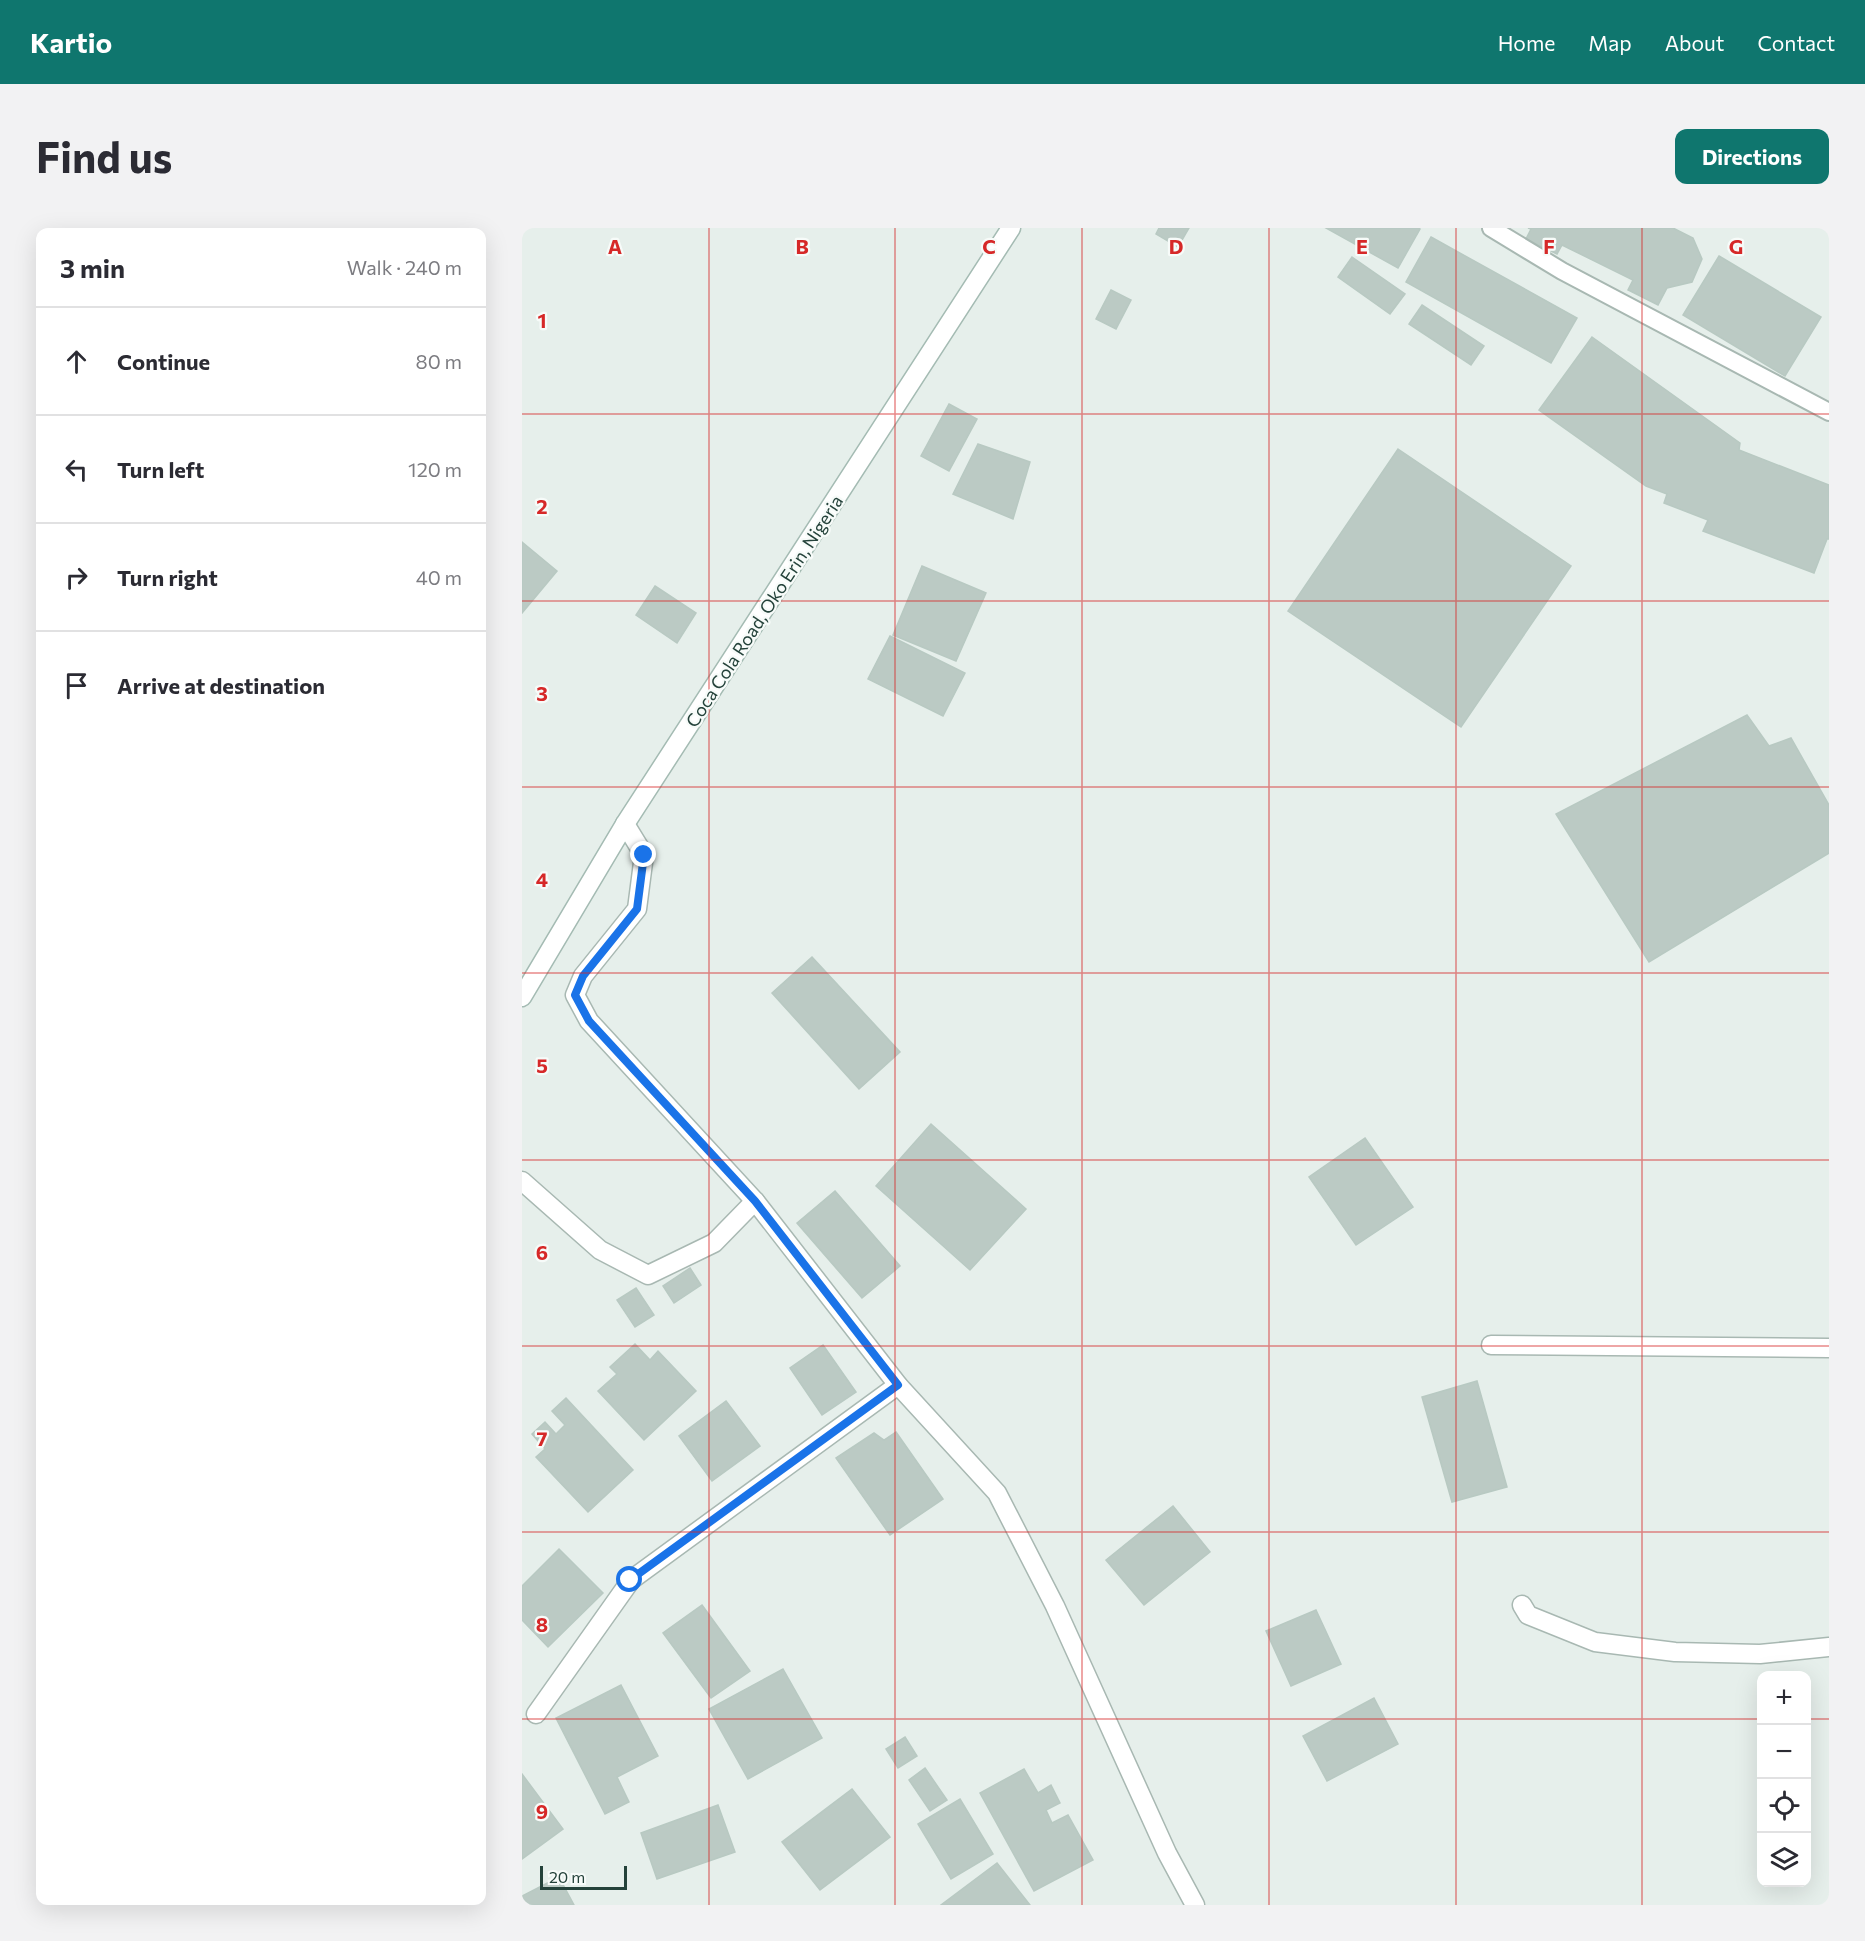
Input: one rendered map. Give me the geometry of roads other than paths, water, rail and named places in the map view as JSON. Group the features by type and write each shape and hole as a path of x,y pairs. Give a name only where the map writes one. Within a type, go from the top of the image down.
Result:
{"street":[{"name":"Coca Cola Road, Oko Erin, Nigeria","path":"522,997 625,824 1011,228"},
{"path":"625,824 644,855 637,909 583,976 575,995 589,1021 755,1201 898,1385 997,1493 1055,1606 1167,1853 1195,1905"},
{"path":"522,1181 600,1250 648,1275 714,1244 755,1201"},
{"path":"1491,1345 1829,1348"},
{"path":"536,1714 630,1580 898,1385"},
{"path":"1522,1605 1528,1615 1595,1642 1675,1652 1760,1654 1829,1647"}],"lane":[{"path":"1491,228 1562,271 1829,412"}]}
